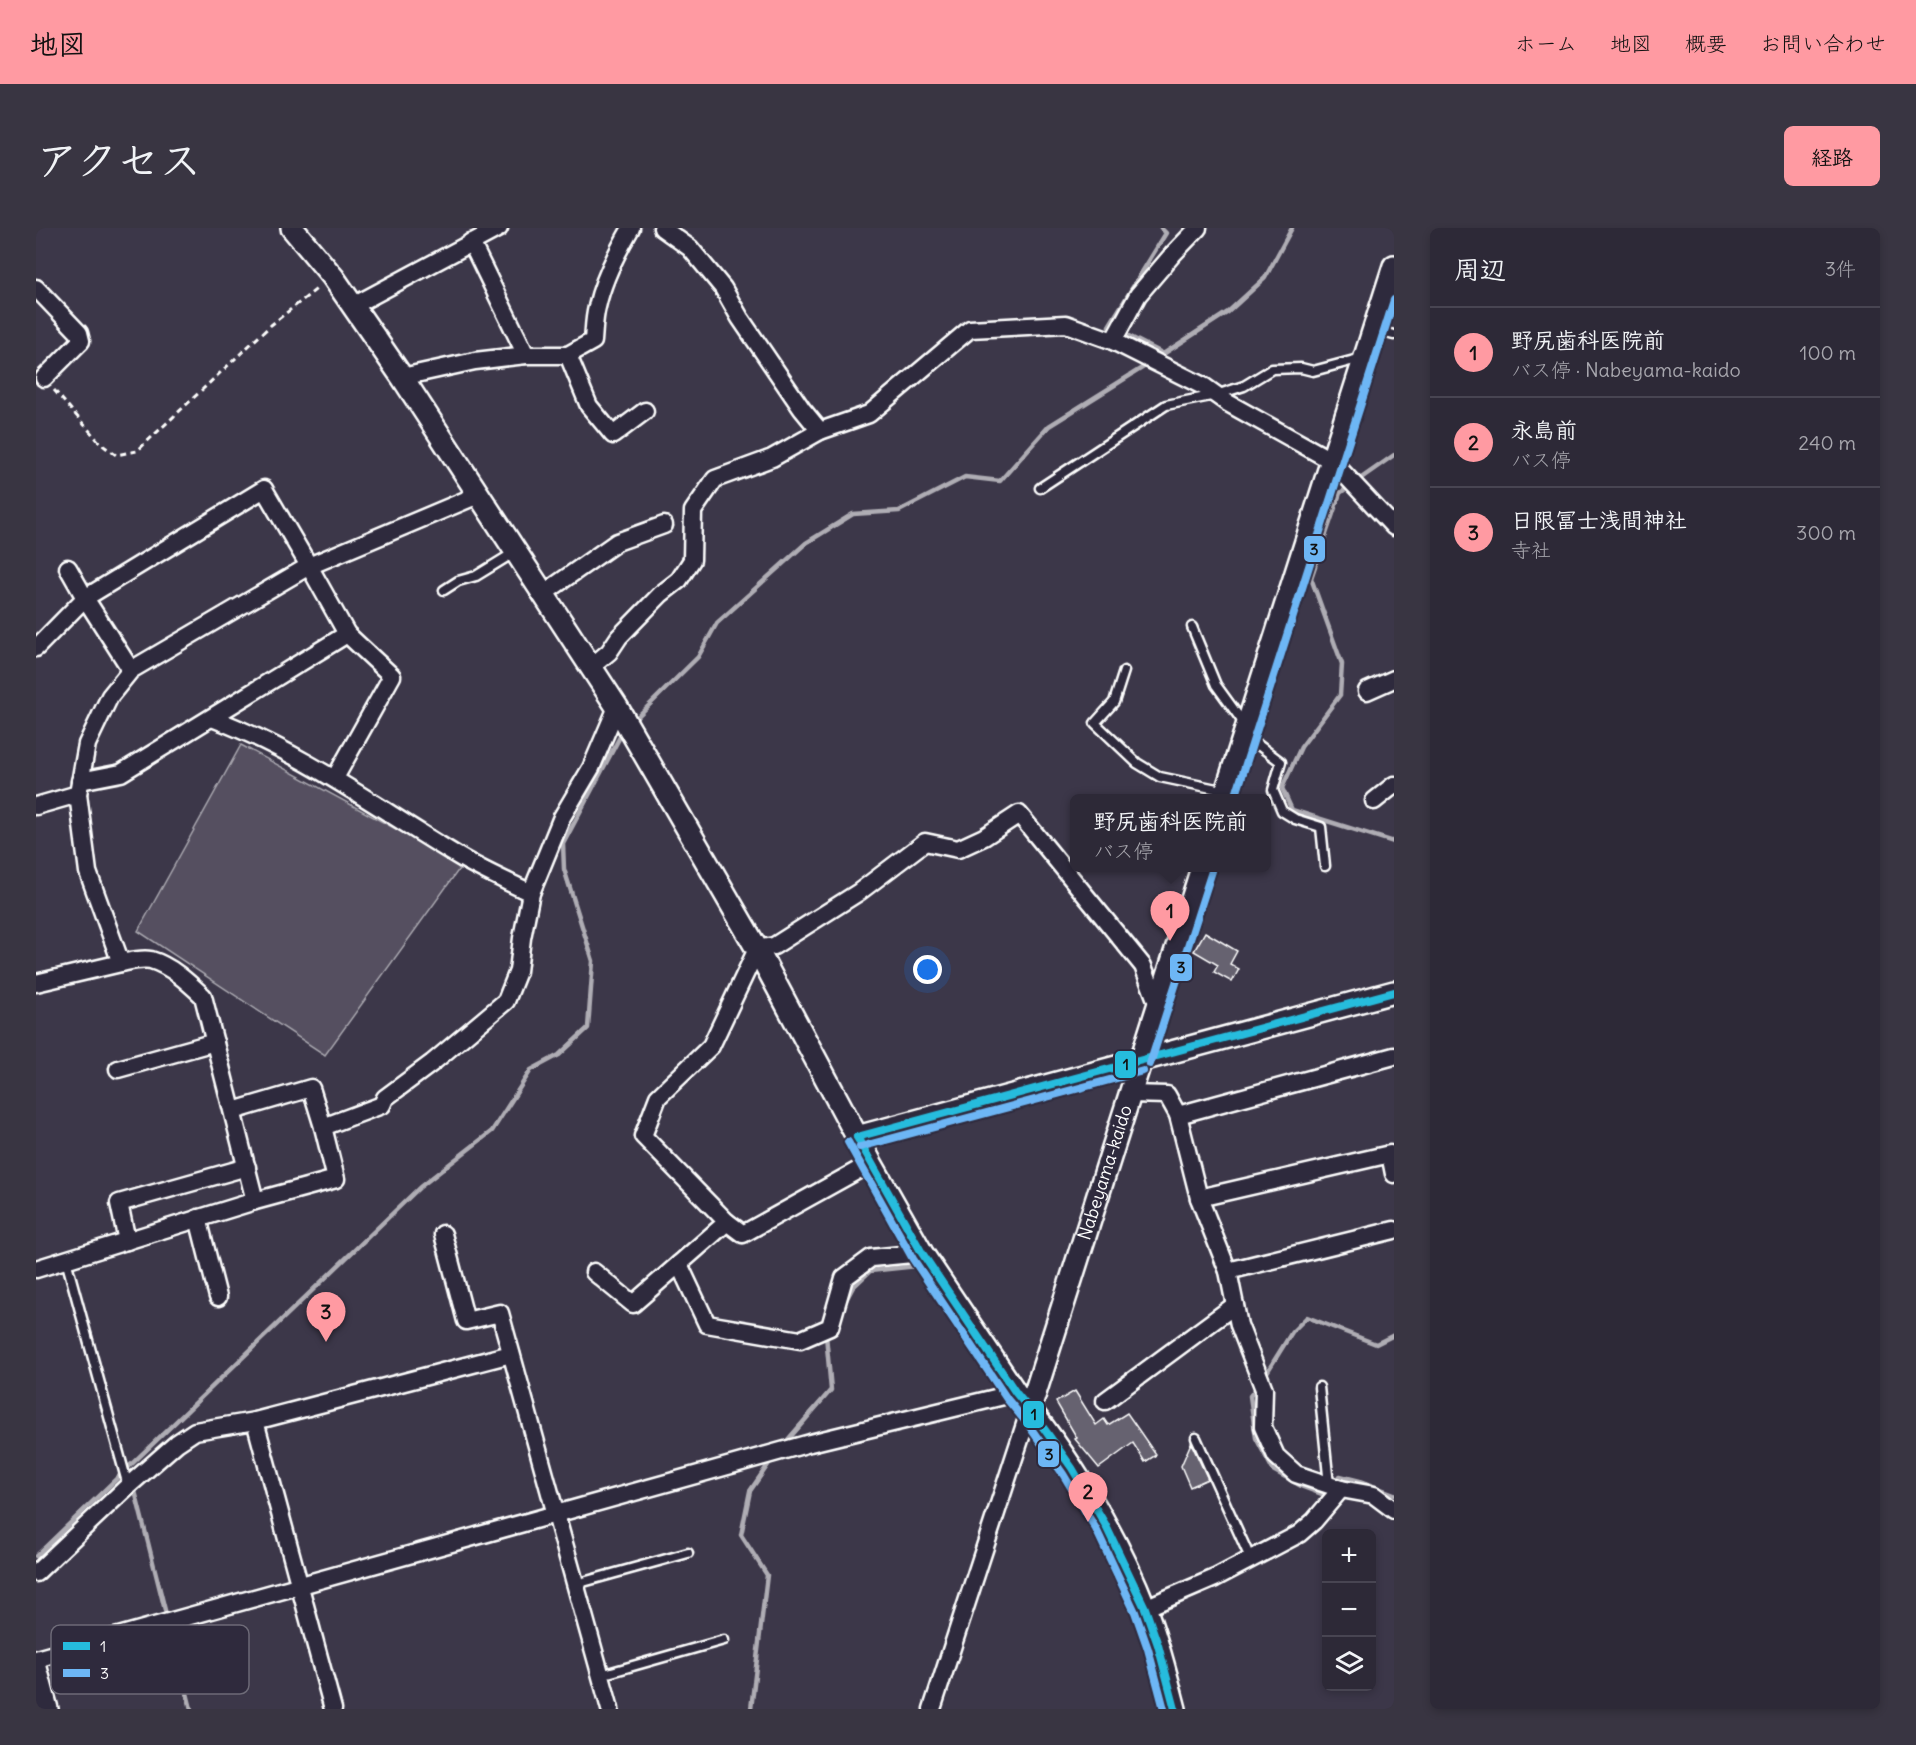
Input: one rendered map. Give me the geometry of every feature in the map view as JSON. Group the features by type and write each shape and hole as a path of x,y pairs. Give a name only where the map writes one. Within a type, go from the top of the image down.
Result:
{"street":[{"path":"292,228 333,277 402,377 617,707 757,948 871,1163 922,1253 1016,1393 1030,1409 1075,1474 1101,1517 1145,1608 1175,1709"},
{"path":"353,306 499,228"},
{"path":"402,377 475,361 526,355 568,355 593,341 596,308 607,276 631,228"},
{"path":"662,228 690,248 723,288 740,318 783,382 820,431"},
{"path":"1113,341 1138,296 1198,228"},
{"path":"471,242 526,355"},
{"path":"1384,333 1394,266"},
{"path":"36,288 80,333 81,341 44,378"},
{"path":"1225,794 1365,357 1384,333 1394,305"},
{"path":"591,667 609,652 626,630 662,594 679,580 688,567 692,560 693,511 715,479 772,458 820,431 869,414 970,329 1066,324 1113,341 1205,387 1332,461 1394,527"},
{"path":"568,355 590,406 613,435 645,411"},
{"path":"36,648 85,598 264,489 347,634 392,676 335,778"},
{"path":"122,963 88,872 79,788 87,744 110,696 131,669 309,566 478,495"},
{"path":"543,594 617,542 664,525"},
{"path":"68,568 131,669"},
{"path":"36,806 121,773 347,634"},
{"path":"1367,691 1394,679"},
{"path":"323,1127 382,1105 385,1098 432,1063 506,1001 518,971 531,893 562,818 591,768 617,707"},
{"path":"212,718 246,731 335,778 460,857 531,893"},
{"path":"1374,801 1394,785"},
{"path":"757,948 774,946 859,892 925,842 958,849 984,837 1019,814 1143,966 1158,1005"},
{"name":"Nabeyama-kaido","path":"1030,1409 1200,872"},
{"path":"757,948 711,1046 658,1097 644,1136 727,1222 743,1234 871,1163"},
{"path":"36,983 141,959 150,960 178,974 203,996 255,1201"},
{"path":"857,1137 1394,992"},
{"path":"118,1069 215,1042"},
{"path":"1178,1115 1394,1056"},
{"path":"36,1269 198,1218 336,1179 311,1088 233,1112"},
{"path":"1130,1094 1167,1095 1178,1115 1199,1198 1228,1271 1239,1325 1264,1389 1263,1427 1276,1456 1296,1474 1335,1487 1374,1495 1394,1510"},
{"path":"1199,1198 1390,1154 1393,1169"},
{"path":"128,1240 118,1203 247,1167"},
{"path":"198,1218 218,1297"},
{"path":"594,1272 633,1304 727,1222"},
{"path":"1228,1271 1394,1230"},
{"path":"443,1234 466,1321 500,1313 610,1709"},
{"path":"680,1264 707,1324 800,1340 830,1327 844,1278 871,1258 922,1253"},
{"path":"1105,1401 1235,1305"},
{"path":"36,1573 128,1486 177,1443 195,1431 255,1421 511,1354"},
{"path":"157,1625 810,1443 1016,1393"},
{"path":"932,1709 1030,1409"},
{"path":"255,1421 333,1709"},
{"path":"1145,1608 1215,1578 1299,1534 1314,1521 1335,1487"},
{"path":"36,1659 51,1655"},
{"path":"36,1668 47,1709"}],"lane":[{"path":"1040,488 1166,405 1216,395 1244,386 1272,369 1301,368 1313,371 1365,357"},
{"path":"444,590 458,581 476,576 516,552"},
{"path":"1192,627 1216,685 1246,731 1281,762 1273,790 1282,811 1294,819 1321,827 1325,867"},
{"path":"1124,671 1114,702 1095,723 1137,763 1160,777 1221,794"},
{"path":"66,1260 128,1486"},
{"path":"1319,1386 1335,1487"},
{"path":"1196,1438 1251,1560"},
{"path":"576,1584 688,1553"},
{"path":"601,1675 724,1640"}],"path":[{"path":"44,378 101,444 116,455 136,451 271,325 333,277"}],"shaded area":[{"path":"241,745 462,865 325,1055 138,931"}],"building":[{"path":"1205,932 1237,951 1230,964 1239,969 1232,982 1214,972 1218,965 1194,951"},
{"path":"1075,1391 1096,1425 1104,1419 1108,1425 1127,1413 1156,1455 1145,1462 1133,1443 1099,1468 1075,1439 1077,1438 1056,1402"},
{"path":"1191,1443 1208,1479 1190,1487 1181,1466"}],"waterway":[{"path":"1161,228 1166,233 1109,326 1164,354"},
{"path":"1157,358 1228,312 1265,278 1292,228"},
{"path":"633,721 698,657 717,623 806,543 853,514 899,511 965,477 1000,481 1049,426 1150,363"},
{"path":"1357,481 1394,455"},
{"path":"1350,486 1340,493 1311,578 1342,664 1340,695 1301,747 1282,788 1292,810 1394,842"},
{"path":"36,1556 420,1187 492,1131 531,1070 559,1055 588,1028 593,961 564,869 563,844 623,731"},
{"path":"845,1302 853,1287 870,1271 917,1266"},
{"path":"1264,1377 1292,1332 1307,1317 1376,1344 1394,1335"},
{"path":"785,1443 831,1390 826,1335"},
{"path":"1258,1386 1250,1396 1256,1438 1273,1470 1303,1487 1327,1496 1328,1493"},
{"path":"751,1709 767,1575 741,1535 750,1491 772,1459"},
{"path":"1334,1484 1340,1476 1394,1494"},
{"path":"134,1487 167,1618"},
{"path":"187,1694 191,1709"}],"transit line":[{"name":"3","path":"1236,794 1394,300"},
{"name":"3","path":"1150,1064 1212,872"},
{"name":"1","path":"857,1137 1394,992"},
{"name":"3","path":"860,1147 1143,1071"},
{"name":"1","path":"857,1137 922,1253 1016,1393 1072,1468 1105,1524 1145,1608 1158,1645 1175,1709"},
{"name":"3","path":"848,1142 913,1259 1007,1399 1063,1474 1096,1529 1135,1612 1148,1649 1164,1709"}],"place":[{"name":"野尻歯科医院前","path":"1170,941"},
{"name":"日限冨士浅間神社","path":"326,1342"},
{"name":"永島前","path":"1088,1522"}]}
